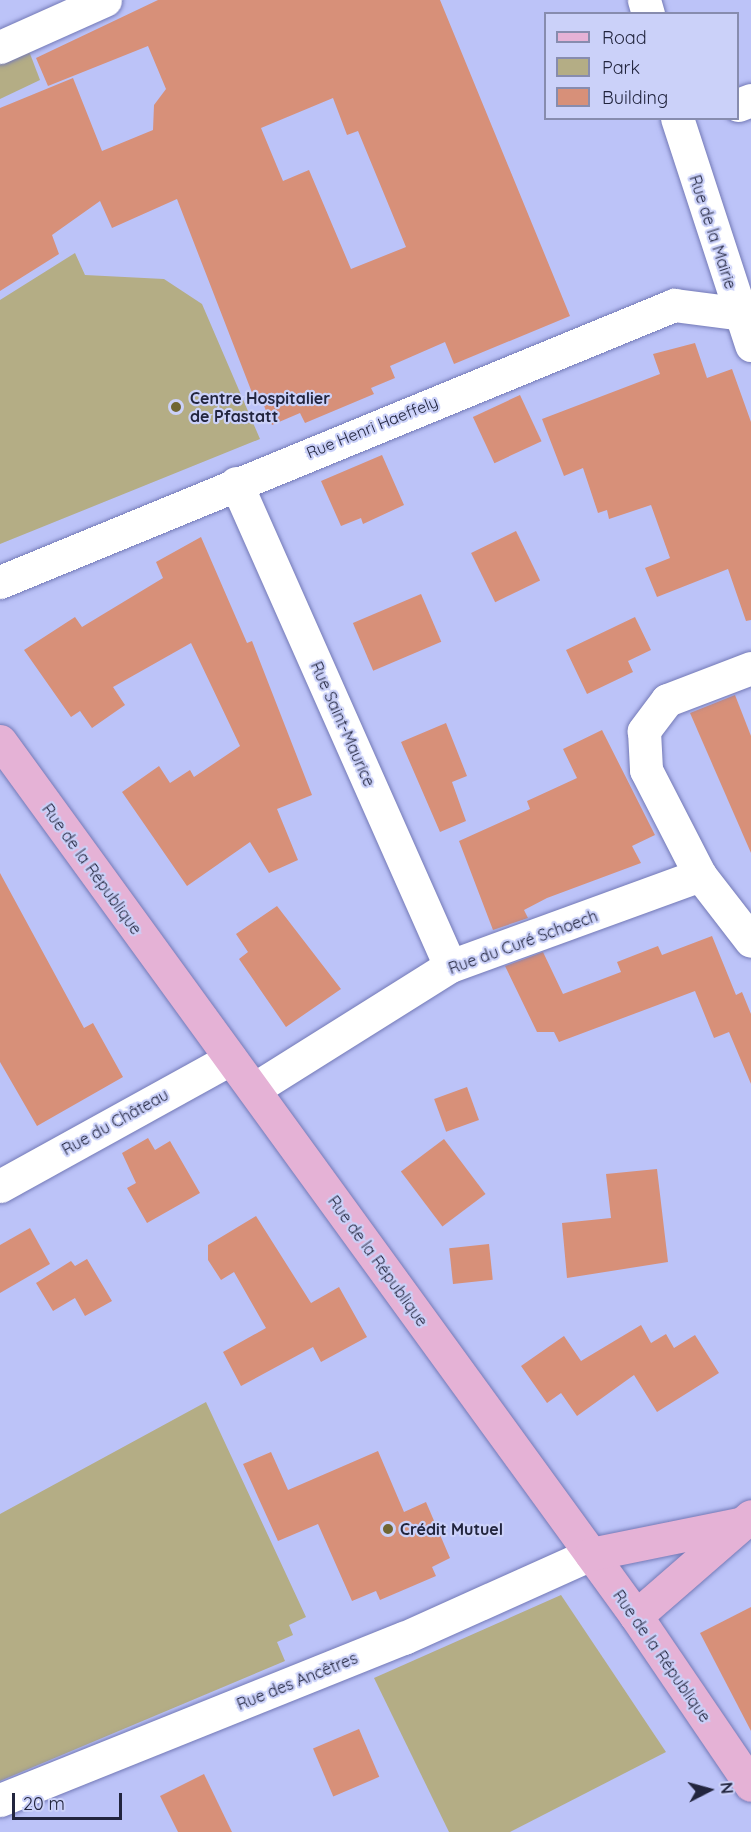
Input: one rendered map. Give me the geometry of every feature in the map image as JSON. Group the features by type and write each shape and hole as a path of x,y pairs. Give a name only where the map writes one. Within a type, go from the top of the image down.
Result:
{"main road":[{"name":"Rue de la République","path":"0,741 636,1616 751,1785"},
{"path":"591,1554 745,1520"},
{"path":"636,1616 686,1578 745,1520"}],"street":[{"path":"0,46 105,0"},
{"name":"Rue de la Mairie","path":"687,122 745,314 751,345"},
{"name":"Rue Henri Haeffely","path":"0,582 236,483 674,305 745,314"},
{"name":"Rue Saint-Maurice","path":"236,483 450,966"},
{"path":"751,668 667,700 644,731 646,770 700,875 751,941"},
{"name":"Rue du Curé Schoech","path":"254,1089 450,966 700,875"},
{"name":"Rue du Château","path":"0,1186 230,1059"},
{"name":"Rue des Ancêtres","path":"0,1800 404,1638 591,1554"}],"green space":[{"path":"29,51 40,80 0,99 0,63"},
{"path":"75,253 85,275 164,279 202,304 260,439 0,544 0,300"},
{"path":"206,1402 306,1617 289,1625 293,1635 277,1642 285,1661 0,1781 0,1514"},
{"path":"561,1595 666,1752 510,1832 449,1832 374,1678"}],"building":[{"path":"158,0 440,0 570,316 454,364 445,342 390,366 395,378 371,388 374,394 305,423 300,413 272,425 262,401 256,403 177,199 112,228 100,201 52,235 59,254 0,291 0,108 73,78 102,151 153,130 154,105 166,89 148,46 48,86 36,58","holes":["333,98 347,135 358,131 406,247 351,269 309,170 283,181 261,128"]},
{"path":"695,343 707,378 732,369 751,422 751,620 746,621 728,569 657,597 645,568 670,558 651,505 609,519 607,510 598,513 583,468 564,476 542,419 660,374 653,354"},
{"path":"520,395 542,441 494,463 473,417"},
{"path":"382,455 404,505 363,524 361,518 341,526 321,481"},
{"path":"516,531 540,580 495,602 471,553"},
{"path":"201,537 247,643 252,641 312,795 277,809 298,860 269,873 250,842 187,886 122,792 159,766 170,783 190,770 194,777 240,746 191,643 113,687 125,705 92,728 80,711 71,717 24,650 75,617 82,627 163,578 156,562"},
{"path":"421,594 441,642 373,671 353,623"},
{"path":"635,617 651,650 628,661 633,672 587,694 566,650"},
{"path":"735,695 751,736 751,853 690,713"},
{"path":"446,723 467,776 452,782 466,821 440,832 401,742"},
{"path":"602,730 655,835 632,846 641,863 547,898 524,910 528,918 493,930 459,841 530,809 527,801 577,778 563,749"},
{"path":"0,873 84,1028 93,1023 123,1077 37,1126 0,1062"},
{"path":"277,906 341,989 286,1027 239,959 248,952 236,934"},
{"path":"712,936 736,995 742,992 751,1014 751,1084 729,1032 714,1038 695,991 559,1042 554,1032 537,1032 505,966 543,952 563,994 621,972 617,962 658,946 662,955"},
{"path":"467,1087 479,1120 446,1132 434,1099"},
{"path":"148,1138 155,1150 170,1141 200,1193 147,1223 127,1188 136,1183 122,1153"},
{"path":"444,1139 486,1194 442,1227 401,1171"},
{"path":"657,1169 668,1262 567,1278 562,1223 611,1218 606,1174"},
{"path":"256,1216 311,1303 339,1287 367,1337 321,1362 313,1347 241,1386 223,1352 266,1328 234,1272 221,1280 208,1260 208,1245"},
{"path":"30,1228 50,1264 0,1293 0,1245"},
{"path":"489,1244 493,1280 453,1284 449,1248"},
{"path":"87,1259 112,1301 85,1316 75,1298 53,1311 36,1283 71,1261 75,1266"},
{"path":"641,1325 651,1343 666,1334 674,1348 695,1335 719,1373 657,1412 634,1375 577,1416 561,1393 547,1403 521,1366 564,1336 581,1361"},
{"name":"Crédit Mutuel","path":"378,1451 404,1512 426,1502 450,1558 432,1567 436,1576 380,1600 376,1591 352,1601 318,1524 278,1541 243,1464 271,1452 288,1490"},
{"path":"751,1607 751,1731 700,1633"},
{"path":"359,1729 379,1777 333,1796 313,1749"},
{"path":"204,1774 232,1832 178,1832 160,1796"}],"place":[{"name":"Centre Hospitalier de Pfastatt","path":"176,407"},
{"name":"Crédit Mutuel","path":"388,1529"}]}
